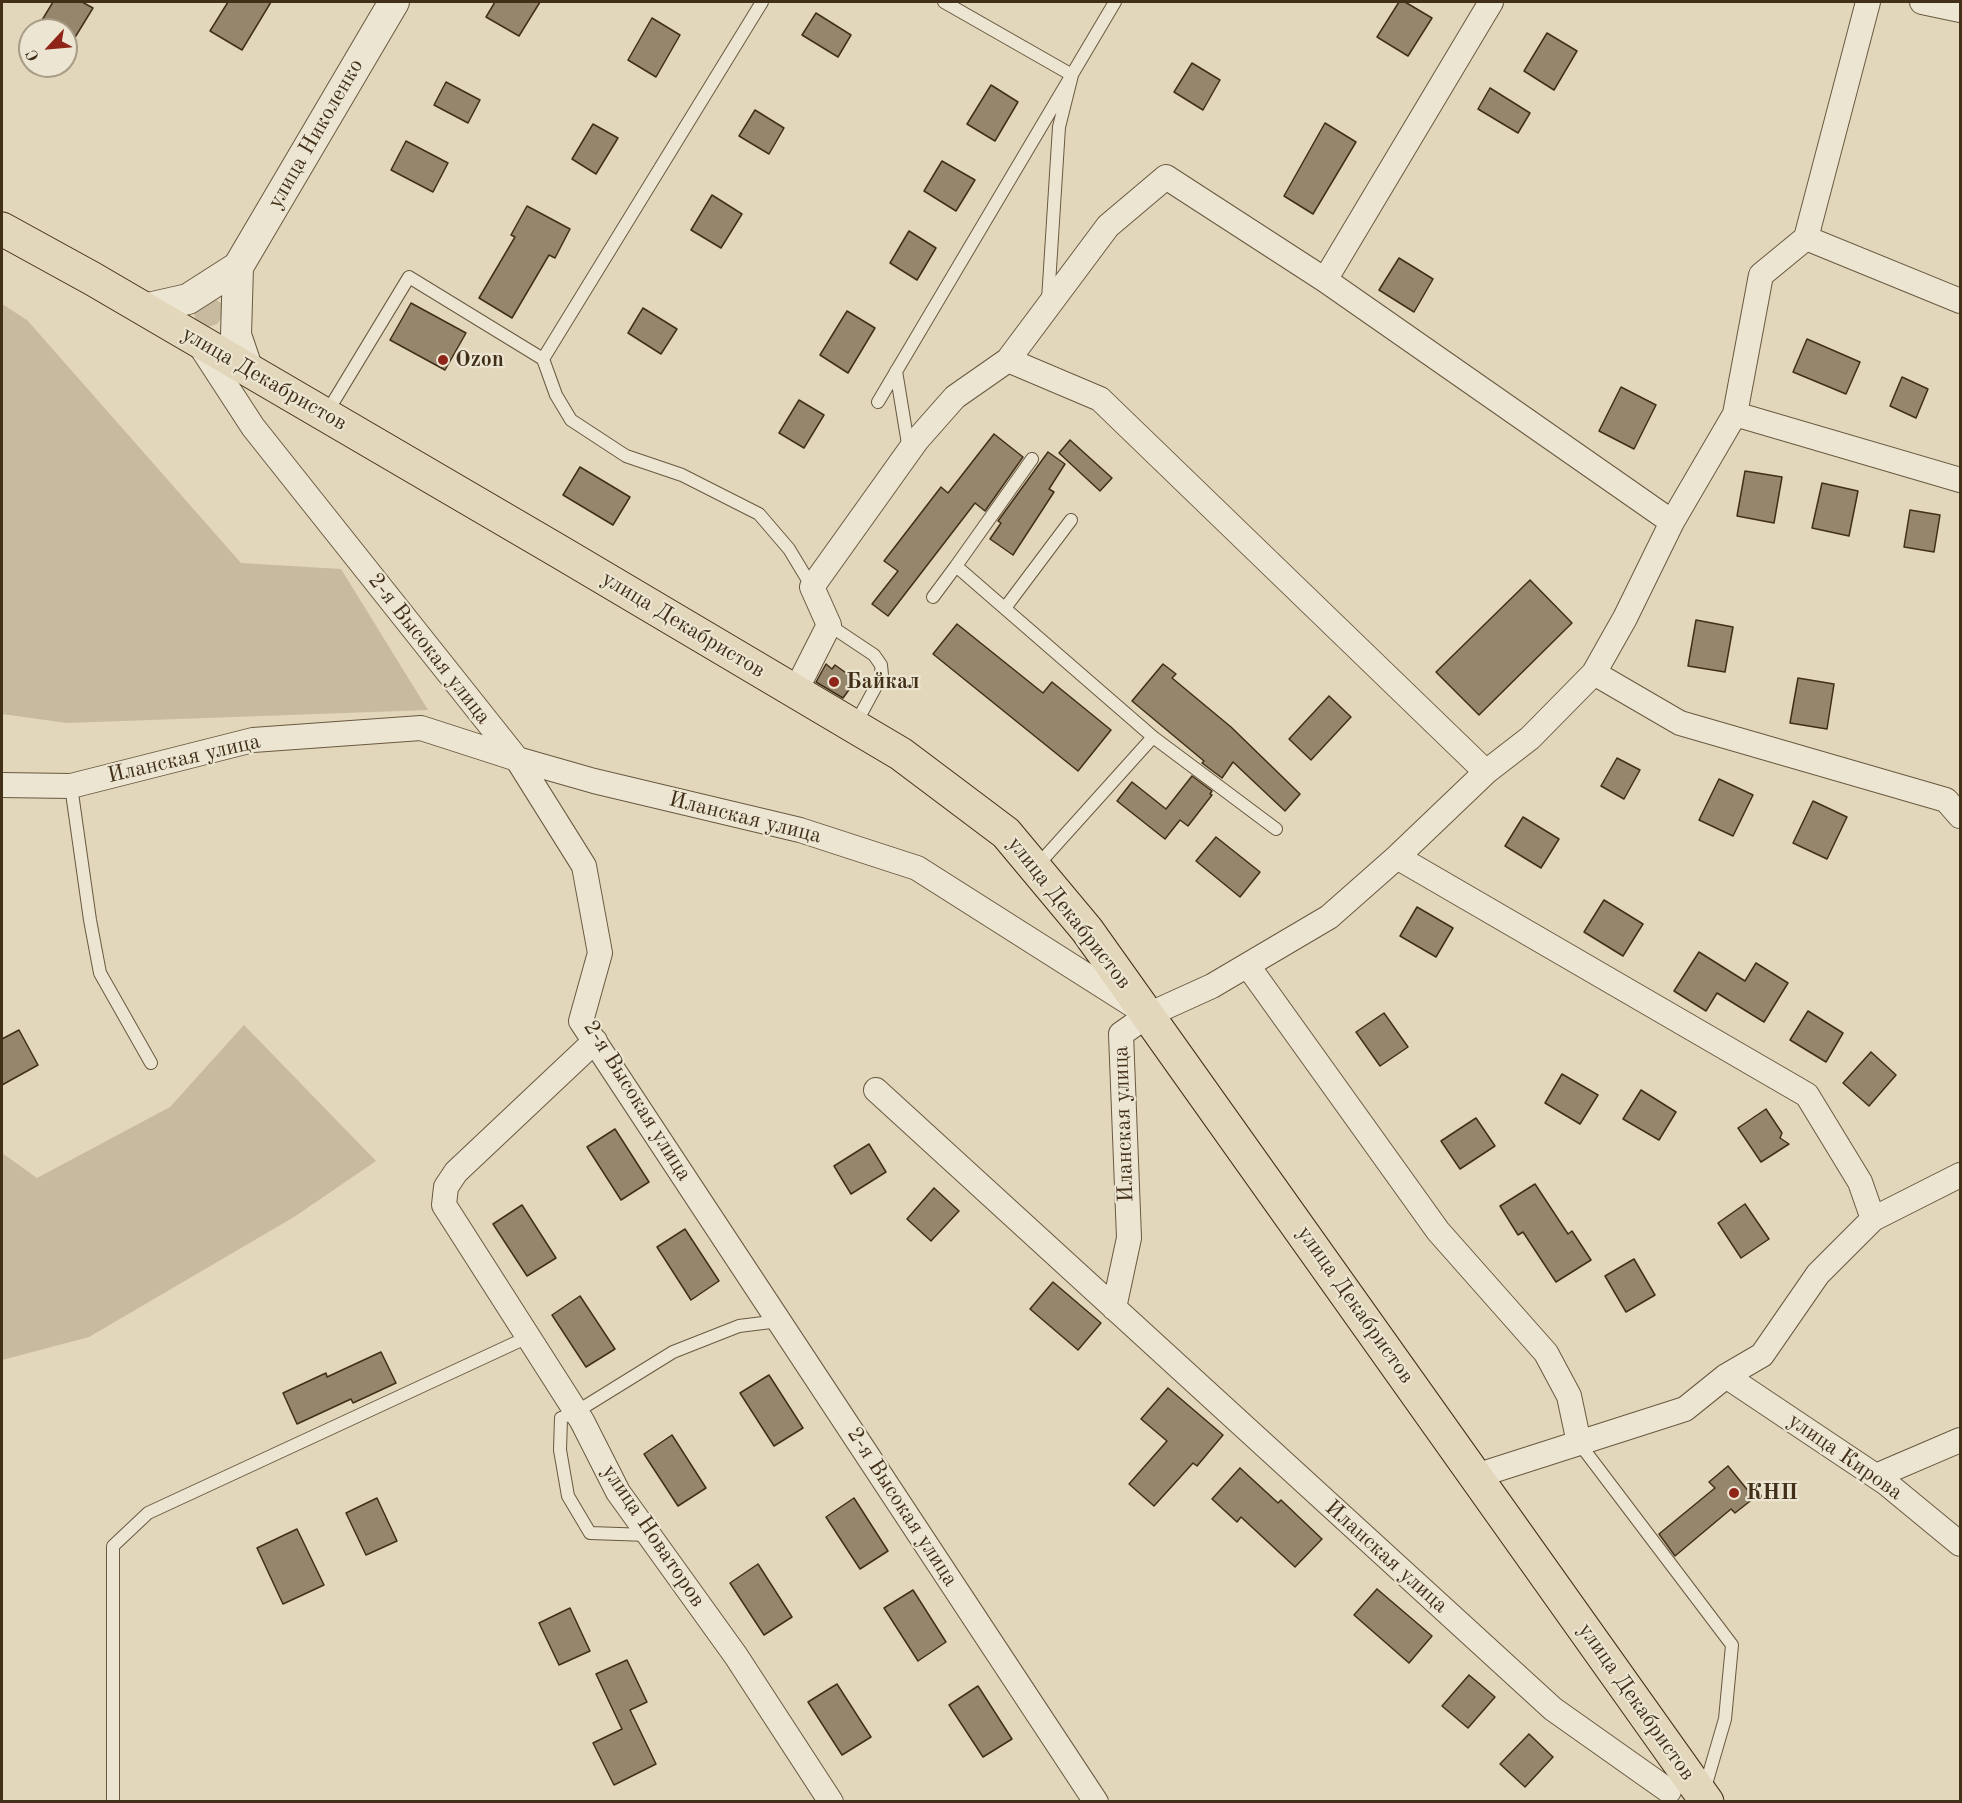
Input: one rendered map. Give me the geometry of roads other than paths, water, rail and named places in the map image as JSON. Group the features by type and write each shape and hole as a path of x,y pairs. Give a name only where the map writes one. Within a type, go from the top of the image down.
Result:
{"main road":[{"name":"улица Декабристов","path":"2,229 196,339 901,754 1006,833 1087,930 1476,1476 1685,1793"}],"street":[{"name":"улица Николенко","path":"238,267 394,2"},
{"path":"1325,280 1491,2"},
{"path":"1148,1015 1212,986 1329,917 1397,857 1486,772 1530,738 1594,673 1625,618 1672,522 1735,414 1761,275 1806,238 1868,2"},
{"path":"1922,2 1960,10"},
{"path":"795,692 829,625 812,587 909,452 955,397 1008,360 1108,226 1166,177 1325,280 1672,522"},
{"path":"1806,238 1960,301"},
{"path":"144,309 188,299 238,267"},
{"path":"238,267 236,336 248,370"},
{"name":"2-я Высокая улица","path":"196,339 253,427 517,759 584,866 600,953 581,1021 1096,1802"},
{"path":"1008,360 1100,399 1486,772"},
{"path":"1735,414 1960,480"},
{"path":"1594,673 1680,723 1946,800 1960,816"},
{"name":"Иланская улица","path":"2,785 71,786 253,740 421,728 517,759 594,780 800,830 917,868 1148,1015 1121,1034 1129,1238 1114,1308"},
{"path":"1397,857 1807,1095 1860,1182 1873,1219"},
{"path":"1248,966 1438,1231 1546,1353 1569,1396 1579,1443"},
{"name":"улица Новаторов","path":"595,1041 456,1172 446,1187 444,1205 576,1412 618,1491 736,1656 831,1802"},
{"name":"Иланская улица","path":"876,1090 1552,1709 1685,1793"},
{"path":"1476,1476 1685,1409 1726,1376 1762,1355 1818,1274 1873,1219 1960,1175"},
{"name":"улица Кирова","path":"1726,1376 1876,1476 1960,1544"},
{"path":"1876,1476 1960,1440"}],"lane":[{"path":"543,359 762,2"},
{"path":"944,2 1072,75"},
{"path":"878,402 1115,2"},
{"path":"1047,307 1059,128 1072,75"},
{"path":"325,415 409,277 543,359 556,395 571,420 626,456 682,475 759,514 789,549 812,587"},
{"path":"896,371 909,452"},
{"path":"933,597 1032,459"},
{"path":"1005,608 1071,520"},
{"path":"956,566 1153,737 1276,829"},
{"path":"829,625 874,655 881,665 882,675 854,727"},
{"path":"1036,868 1153,737"},
{"path":"71,786 100,973 151,1063"},
{"path":"648,1535 590,1533 568,1496 560,1450 561,1418 576,1412 673,1352 739,1326 779,1321"},
{"path":"113,1802 113,1546 148,1513 528,1337"},
{"path":"1579,1443 1732,1645 1725,1719 1685,1793"}],"place":[{"name":"Ozon","path":"443,360"},
{"name":"Байкал","path":"834,682"},
{"name":"КНП","path":"1734,1493"}]}
